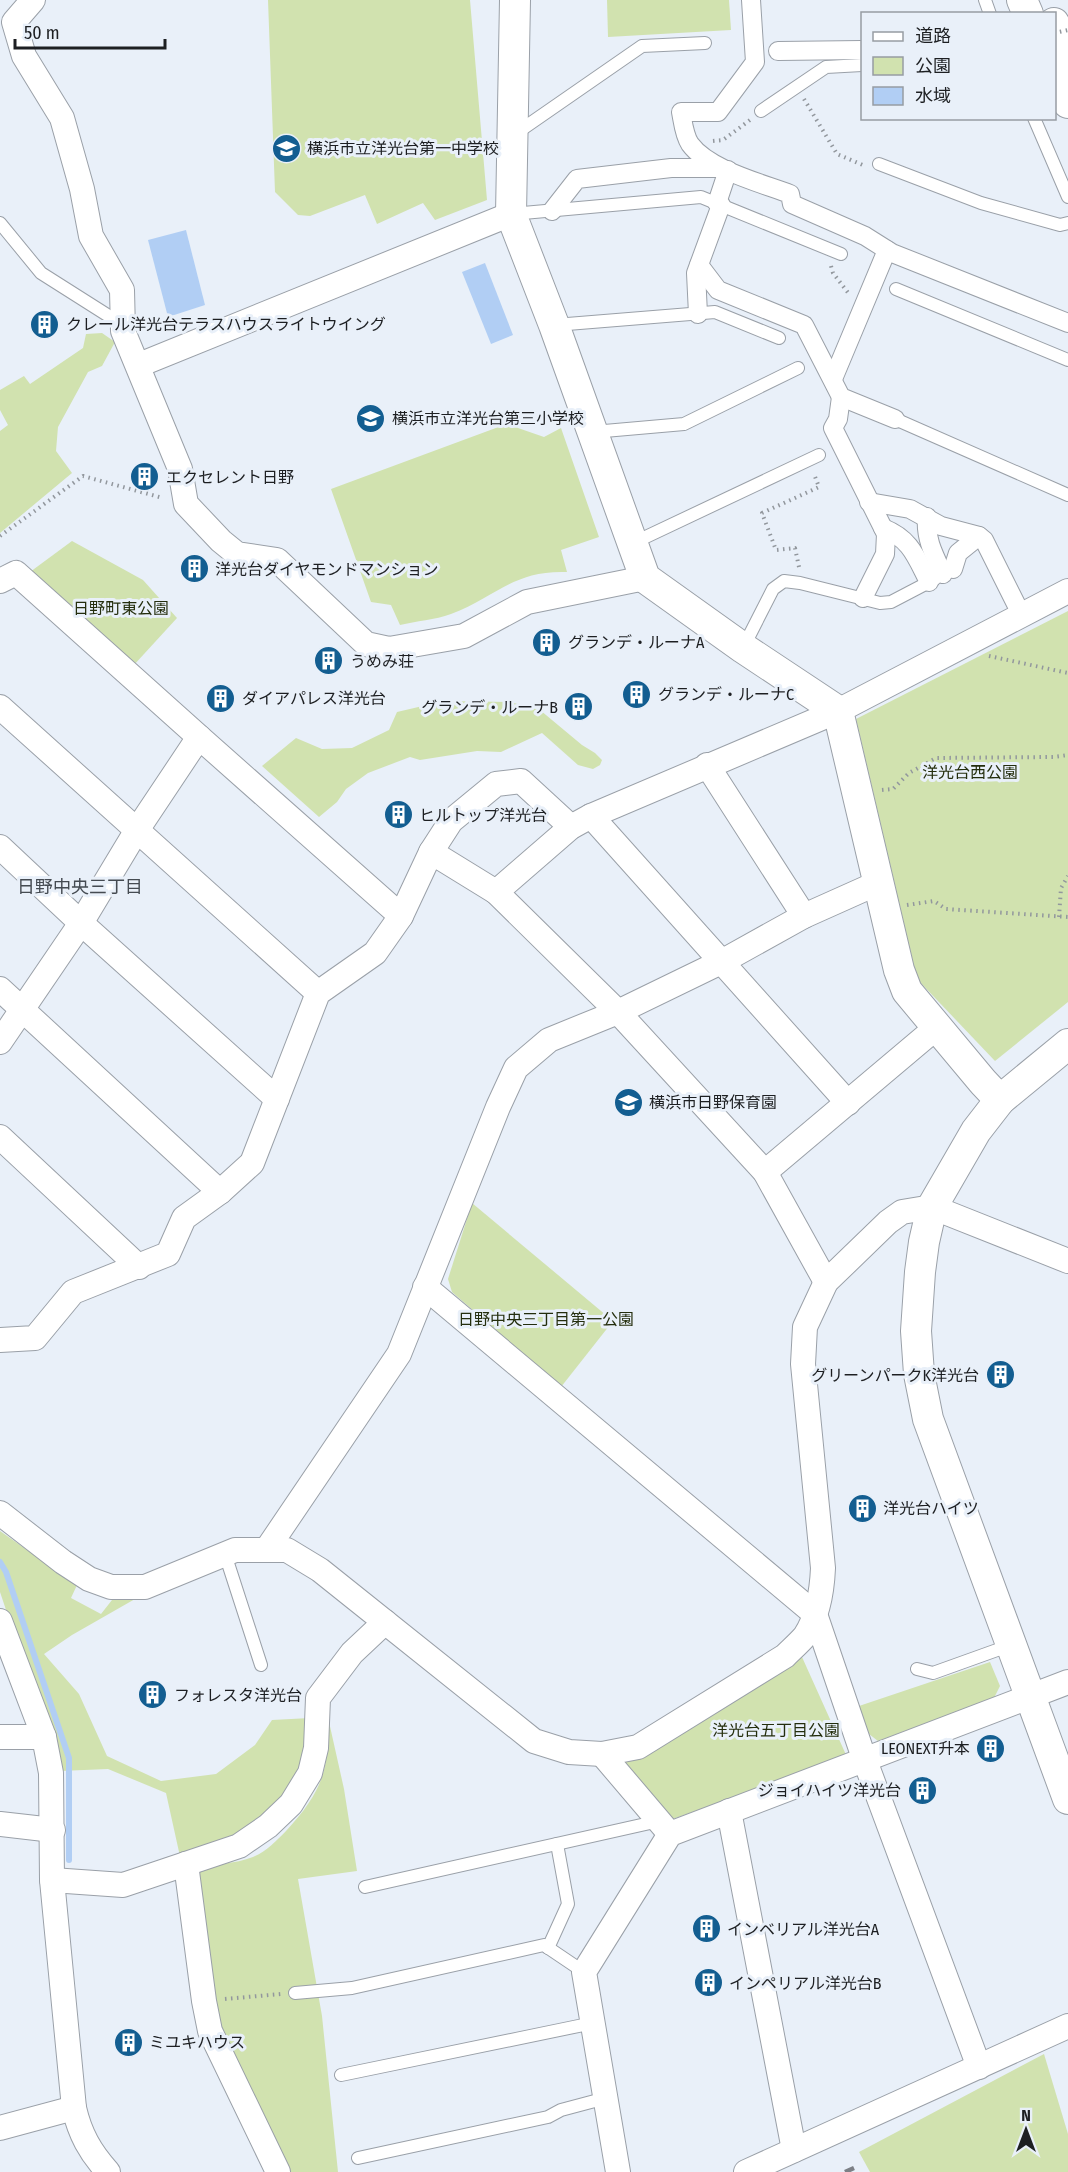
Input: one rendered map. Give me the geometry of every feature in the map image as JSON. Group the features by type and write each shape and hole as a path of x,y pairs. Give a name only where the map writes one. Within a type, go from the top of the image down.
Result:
{"street":[{"path":"33,0 14,22 24,56 62,118 82,189 91,236 122,290 123,331 139,365 180,469 186,504 221,541 237,554 277,560 366,644 389,649 464,636 527,602 645,578"},
{"path":"515,0 511,214 554,325 645,578 743,648 838,711 899,970 907,991 982,1082 1000,1100"},
{"path":"751,0 755,62 718,112 681,112 689,143 702,157 725,169 790,194 792,204 865,236 887,250 1068,323"},
{"path":"1056,27 1068,54"},
{"path":"778,51 861,50"},
{"path":"1056,77 1068,103"},
{"path":"552,211 576,179 671,168 725,169"},
{"path":"698,314 696,273 719,204 725,169"},
{"path":"139,365 511,214"},
{"path":"833,379 887,250"},
{"path":"699,265 718,290 804,325 833,379 841,397 838,419 833,428 886,534 885,554 863,598"},
{"path":"819,352 844,351"},
{"path":"841,397 895,419"},
{"path":"869,502 910,509 941,526 979,536 984,540 1021,614"},
{"path":"927,517 926,530 942,575"},
{"path":"883,528 898,534 942,575"},
{"path":"942,575 958,553 979,536"},
{"path":"0,581 16,573 401,916"},
{"path":"496,892 581,821 707,765 838,711 1068,591"},
{"path":"0,706 318,993"},
{"path":"0,1042 81,923 138,830 200,737"},
{"path":"707,765 804,916"},
{"path":"0,1340 35,1338 73,1292 168,1254 184,1218 220,1192 252,1163 318,993 375,953 401,916 431,852 452,821 496,784 521,781 581,821 723,961 848,1103"},
{"path":"0,847 277,1099"},
{"path":"431,852 496,892 618,1012 765,1172 826,1282"},
{"path":"267,1549 399,1354 498,1107 516,1068 549,1040 618,1012 723,961 804,916 880,882"},
{"path":"0,990 220,1192"},
{"path":"765,1172 937,1027"},
{"path":"1068,1044 1000,1100 976,1131 932,1207 920,1272 916,1331 919,1374 928,1419 1068,1799"},
{"path":"0,1137 139,1267"},
{"path":"0,1513 63,1562 89,1579 111,1587 145,1587 235,1550 287,1550 320,1570 534,1742 569,1752 602,1754 639,1746 785,1656 804,1636 815,1614 821,1594 823,1568 803,1364 805,1327 826,1282 888,1222 902,1212 932,1207 1068,1261"},
{"path":"425,1287 815,1614 864,1758 979,2067"},
{"path":"0,1621 44,1737 51,1773 52,1880 74,2108 79,2128 90,2151 108,2172"},
{"path":"52,1880 123,1885 239,1846 268,1826 291,1804 310,1773 316,1748 318,1698 352,1653 385,1622"},
{"path":"618,2172 584,1972 664,1827 729,1811 1068,1682"},
{"path":"0,1737 44,1737"},
{"path":"602,1754 664,1827"},
{"path":"729,1811 794,2150"},
{"path":"0,1824 53,1830"},
{"path":"186,1864 210,2031 278,2172"},
{"path":"746,2172 1068,2026"},
{"path":"0,2128 74,2108"}],"lane":[{"path":"512,136 642,46 705,43"},
{"path":"761,111 826,67 861,65"},
{"path":"1035,120 1068,197"},
{"path":"879,164 981,203 1060,225 1068,223"},
{"path":"511,214 701,197 837,252"},
{"path":"0,223 40,273 123,325"},
{"path":"896,289 1068,360"},
{"path":"554,325 715,312 779,338"},
{"path":"592,432 684,424 798,368"},
{"path":"895,419 1068,495"},
{"path":"632,543 814,457"},
{"path":"743,648 773,589 784,581 880,603 891,602 942,575"},
{"path":"225,1554 261,1665"},
{"path":"917,1669 933,1673 1011,1645"},
{"path":"365,1887 557,1844 664,1827"},
{"path":"548,1948 567,1904 557,1844"},
{"path":"295,1993 352,1988 544,1945 584,1972"},
{"path":"341,2075 593,2023"},
{"path":"358,2158 548,2117 561,2110 606,2098"}],"path":[{"path":"797,87 837,154 875,171 879,164"},
{"path":"689,143 723,140 761,111"},
{"path":"837,252 831,267 833,273 855,303 863,308"},
{"path":"800,583 795,548 776,550 762,513 819,487 814,457"},
{"path":"0,536 83,476 186,504"},
{"path":"980,654 1068,673"},
{"path":"893,789 909,773 936,758 1053,757 1068,754"},
{"path":"1059,917 1061,888 1068,876"},
{"path":"903,905 934,901 946,909 1068,917"},
{"path":"204,2001 295,1993"}],"green space":[{"path":"268,0 470,0 487,200 435,220 423,203 377,224 365,195 310,216 298,215 275,192"},
{"path":"607,0 729,0 731,30 608,37"},
{"path":"102,333 115,342 102,366 88,372 58,427 56,451 72,473 0,533 0,431 8,425 0,410 0,390 24,376 30,384 83,348 86,334"},
{"path":"515,421 518,428 544,437 561,428 599,537 561,550 567,572 532,575 451,614 400,625 391,605 371,602 331,489"},
{"name":"日野町東公園","path":"72,541 143,580 177,618 133,666 30,572"},
{"name":"洋光台西公園","path":"1068,611 1068,1002 995,1061 917,979 856,719"},
{"path":"444,701 510,702 540,710 602,760 600,765 593,769 578,765 542,733 501,752 477,751 420,760 410,757 368,773 346,789 337,802 319,817 262,766 296,738 322,749 352,748 389,730 397,712"},
{"name":"日野中央三丁目第一公園","path":"472,1203 613,1321 561,1387 452,1292 448,1279"},
{"path":"0,1531 77,1585 71,1598 101,1614 112,1600 135,1599 44,1654 79,1694 107,1756 161,1781 216,1774 255,1745 272,1720 310,1718 304,1771 249,1836 181,1861 166,1793 108,1769 60,1771 0,1592"},
{"name":"洋光台五丁目公園","path":"802,1657 847,1757 667,1821 616,1759 696,1722"},
{"path":"990,1662 1000,1686 994,1698 878,1741 869,1734 859,1706"},
{"path":"325,1704 344,1789 357,1871 298,1879 322,2016 338,2172 283,2172 215,2032 194,1869 239,1861 258,1855 275,1842 299,1816 318,1787 323,1773 327,1742"},
{"path":"1044,2054 1068,2134 1068,2172 870,2172 859,2152"}],"water":[{"path":"186,230 205,305 168,317 148,240"},
{"path":"485,263 513,335 491,344 462,272"}],"waterway":[{"path":"0,1562 6,1572 69,1758 69,1860"}],"railway":[{"path":"845,2172 854,2168"}],"place":[{"name":"横浜市立洋光台第一中学校","path":"286,148"},
{"name":"クレール洋光台テラスハウスライトウイング","path":"45,324"},
{"name":"横浜市立洋光台第三小学校","path":"371,418"},
{"name":"エクセレント日野","path":"145,477"},
{"name":"洋光台ダイヤモンドマンション","path":"194,569"},
{"name":"グランデ・ルーナA","path":"547,642"},
{"name":"うめみ荘","path":"329,661"},
{"name":"グランデ・ルーナC","path":"637,694"},
{"name":"ダイアパレス洋光台","path":"221,698"},
{"name":"グランデ・ルーナB","path":"579,707"},
{"name":"ヒルトップ洋光台","path":"398,815"},
{"name":"横浜市日野保育園","path":"628,1102"},
{"name":"グリーンパークK洋光台","path":"1000,1375"},
{"name":"洋光台ハイツ","path":"862,1508"},
{"name":"フォレスタ洋光台","path":"153,1695"},
{"name":"LEONEXT升本","path":"991,1748"},
{"name":"ジョイハイツ洋光台","path":"922,1790"},
{"name":"インベリアル洋光台A","path":"706,1929"},
{"name":"インペリアル洋光台B","path":"708,1983"},
{"name":"ミユキハウス","path":"128,2042"}],"district":[{"name":"日野中央三丁目","path":"80,887"}]}
